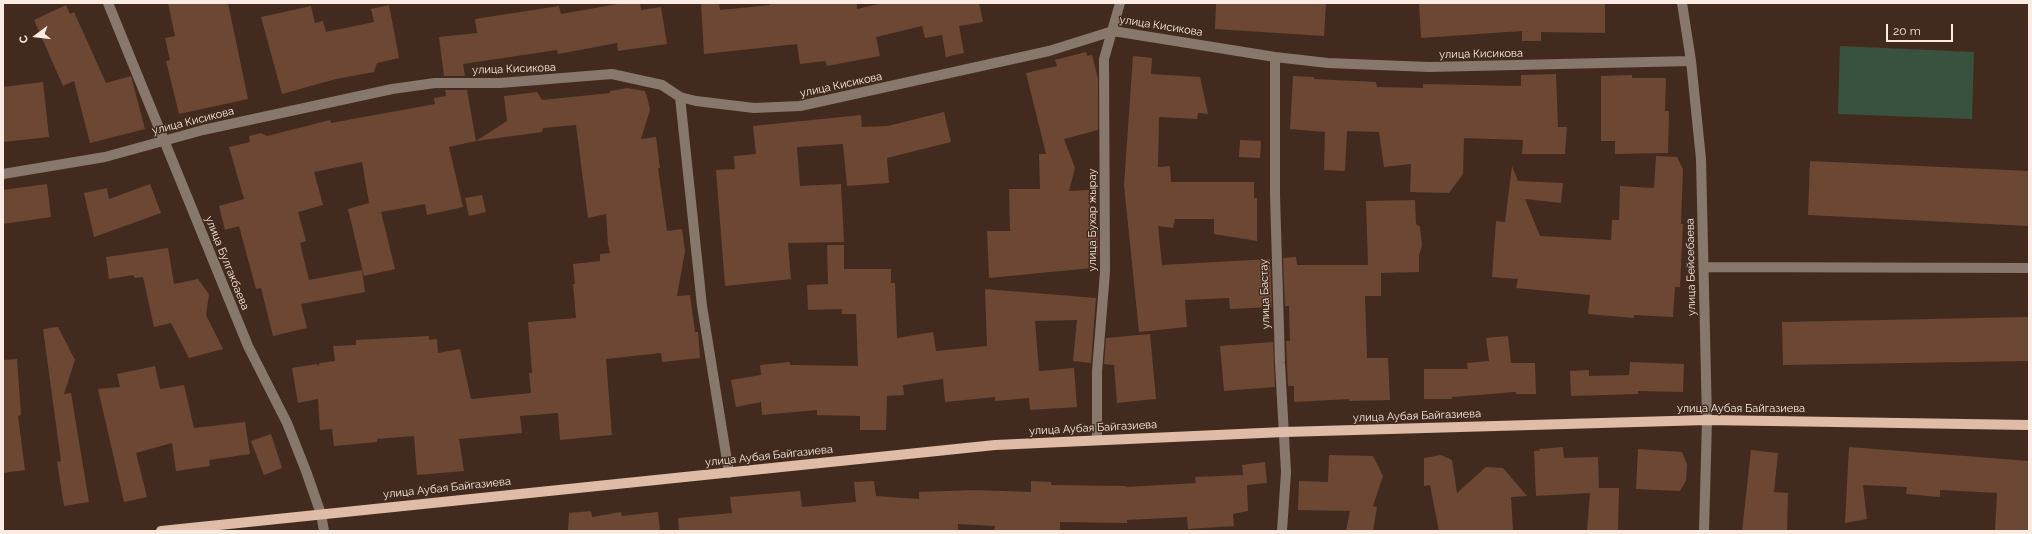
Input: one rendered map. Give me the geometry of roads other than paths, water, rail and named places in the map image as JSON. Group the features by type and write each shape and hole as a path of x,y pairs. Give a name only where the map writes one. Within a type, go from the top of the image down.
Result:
{"main road":[{"name":"улица Аубая Байгазиева","path":"162,531 729,473 995,444 1284,432 1707,420 2029,425"}],"street":[{"name":"улица Булгакбаева","path":"108,3 248,346 287,423 321,514 324,531"},
{"name":"улица Бухар жырау","path":"1097,439 1097,371 1105,272 1104,59 1120,3"},
{"name":"улица Бейсебаева","path":"1682,3 1691,61 1700,159 1707,420 1704,531"},
{"name":"улица Кисикова","path":"3,174 105,157 202,130 369,94 435,83 500,83 612,74 662,85 680,96 696,101 754,108 800,106 1049,51 1113,31 1275,57 1328,63 1428,67 1691,61"},
{"name":"улица Бастау","path":"1275,57 1275,195 1280,363 1286,472 1282,531"},
{"path":"680,96 702,306 729,473"},
{"path":"1704,267 2029,268"}]}
